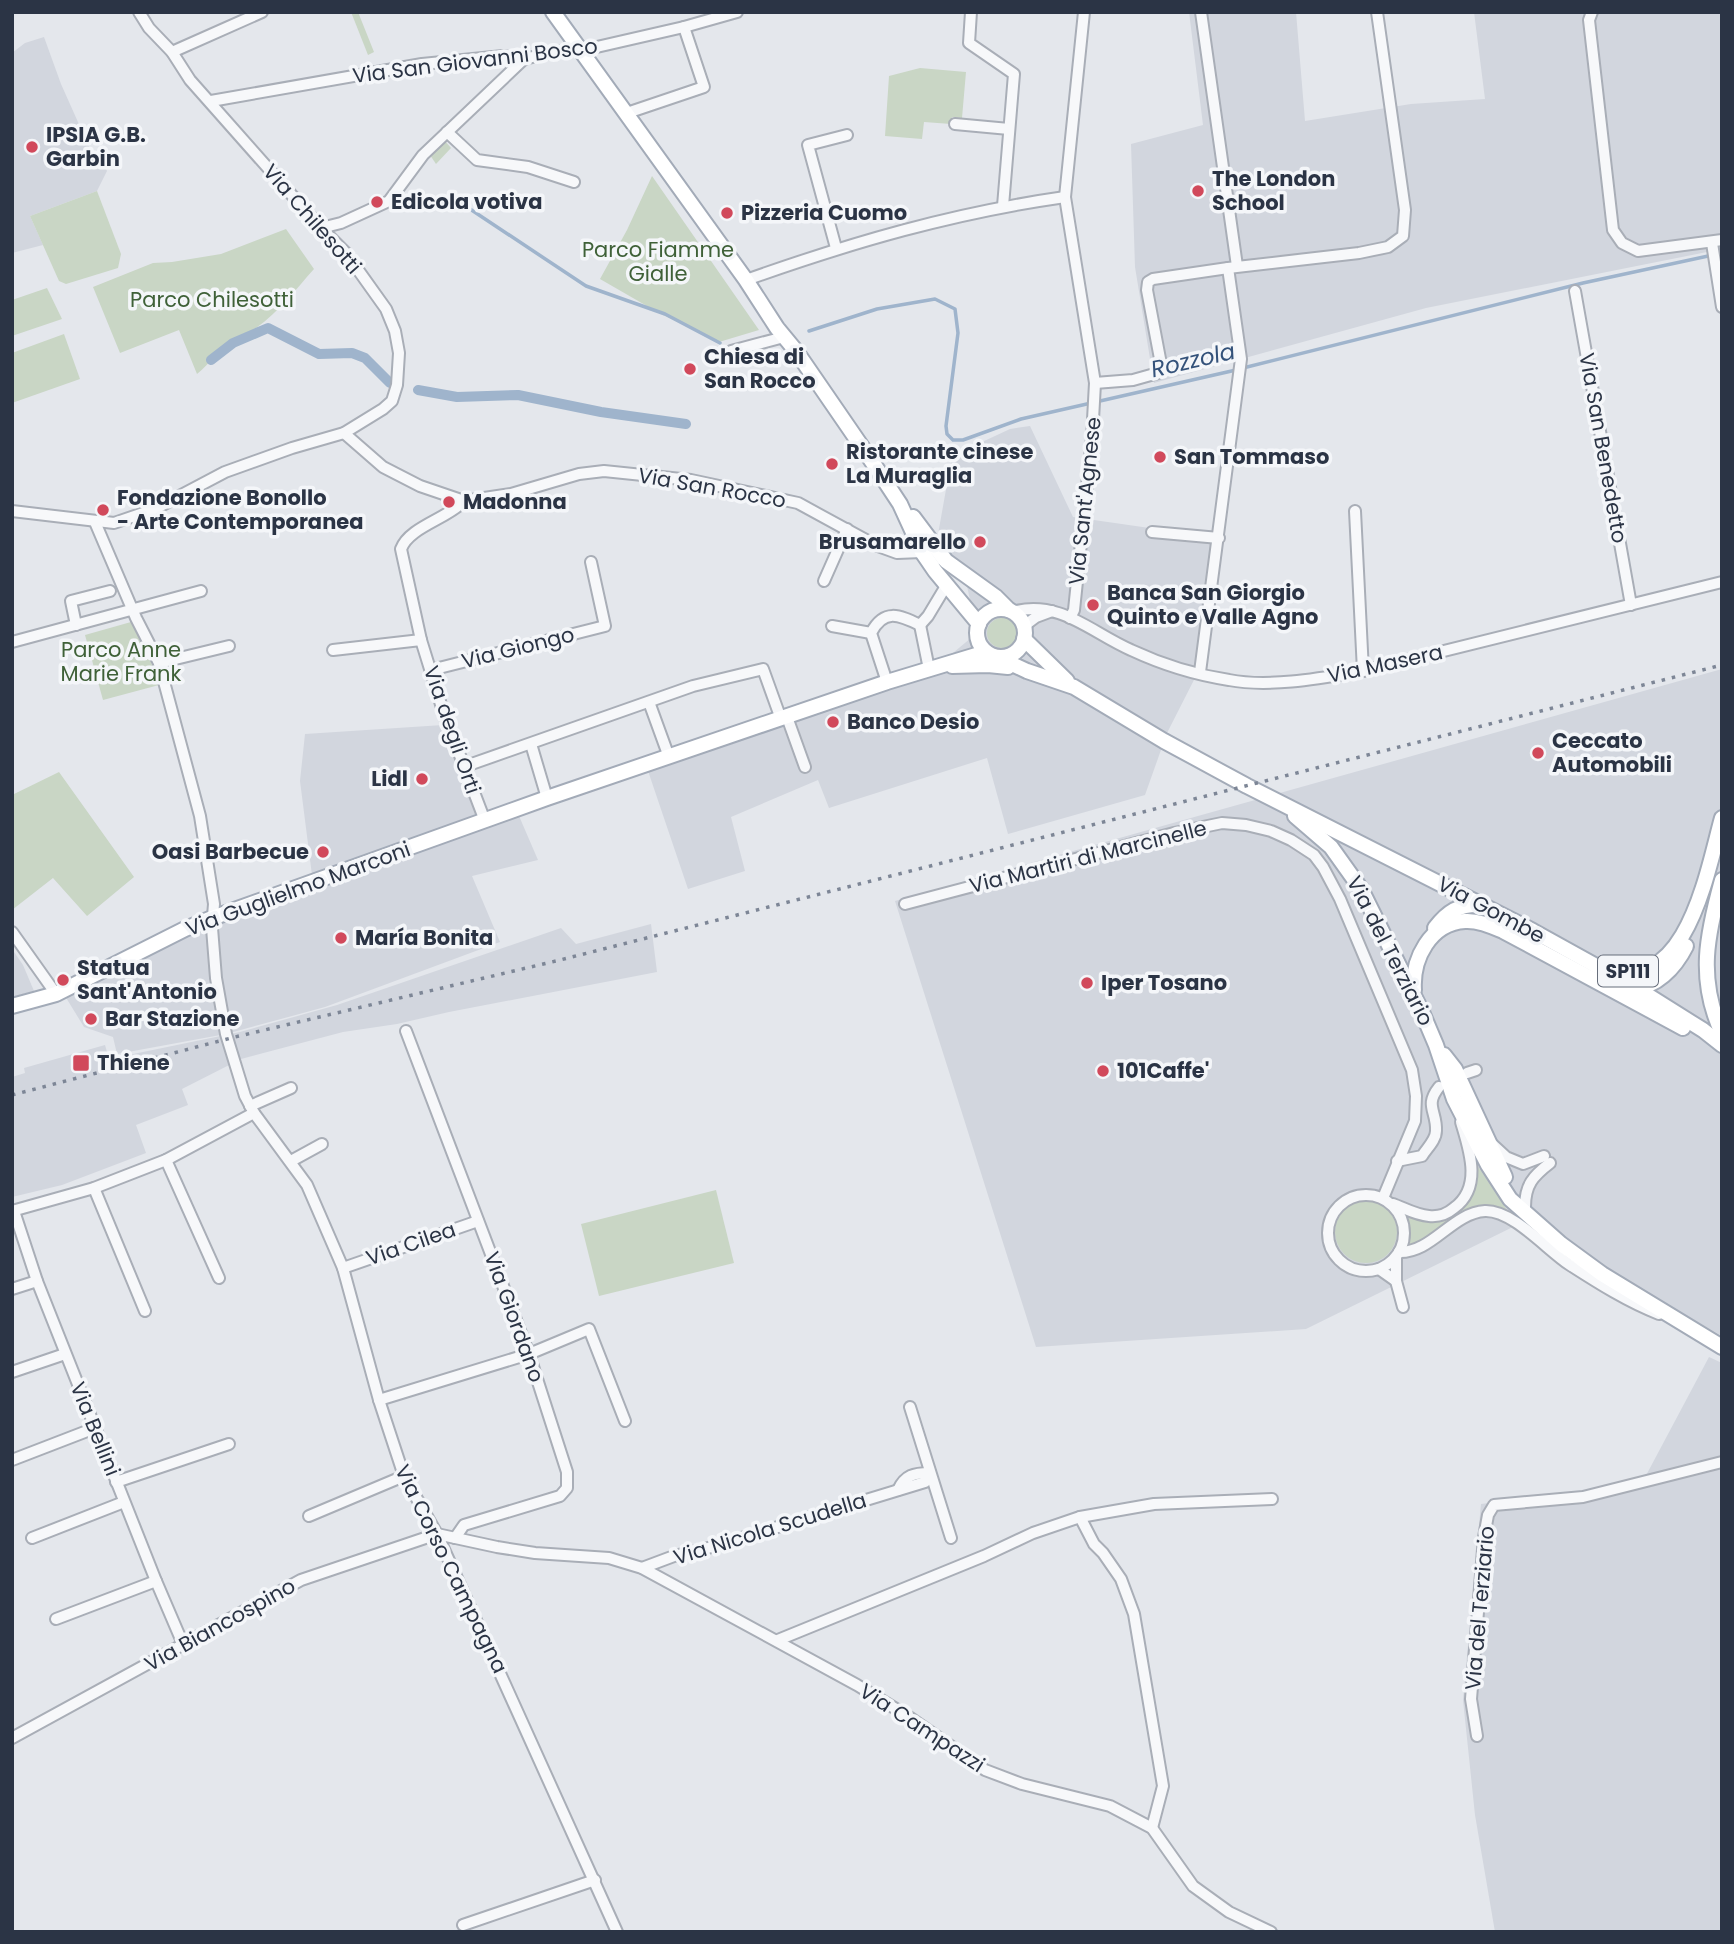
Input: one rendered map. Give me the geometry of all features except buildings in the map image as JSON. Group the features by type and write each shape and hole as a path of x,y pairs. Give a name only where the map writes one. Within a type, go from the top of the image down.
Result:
{"main road":[{"path":"553,12 746,280 900,504 922,552 978,628 978,641 991,654"},
{"path":"900,504 949,564 1011,611"},
{"name":"Via Guglielmo Marconi","path":"933,668 970,642 991,611 1011,611 1020,618 1024,633 1047,664 1074,687 1164,741 1252,789"},
{"name":"Via Guglielmo Marconi","path":"12,1006 56,994 212,918 547,798 887,682 991,654 1014,653 1024,633"},
{"name":"Via Guglielmo Marconi","path":"991,654 1027,671 1074,687"},
{"name":"Via Guglielmo Marconi","path":"933,668 988,665 1027,671"},
{"name":"Via Gombe","path":"1252,789 1533,931 1636,988 1722,1046"},
{"name":"Via del Terziario","path":"1278,803 1332,847 1350,870 1415,994 1454,1099 1510,1199 1602,1274 1722,1347"},
{"name":"SP111","path":"1636,988 1652,982 1671,969 1689,939 1722,818"},
{"path":"1722,880 1706,943 1707,982 1722,1033"},
{"name":"SP111","path":"1533,931 1611,967 1635,972 1657,964 1670,953 1682,937 1698,904"},
{"path":"1415,994 1413,976 1421,950 1429,936 1451,911 1469,905 1485,906"},
{"path":"1421,950 1450,924 1473,921 1503,931 1722,1046"},
{"path":"1588,976 1636,988"},
{"name":"Via del Terziario","path":"1436,1045 1455,1069 1501,1169 1529,1214"}],"street":[{"name":"Via Chilesotti","path":"12,511 114,523 155,509 226,472 292,447 344,433 383,409 392,401 397,386 399,353 395,331 386,309 346,253 190,80 172,52 149,28 139,12"},
{"path":"172,52 262,12"},
{"path":"691,12 699,24"},
{"name":"Via San Giovanni Bosco","path":"211,101 422,64 503,56 524,59 699,24 737,12"},
{"path":"971,12 969,43 1014,74 1003,206"},
{"name":"Via Sant'Agnese","path":"1070,618 1074,610 1095,396 1065,198 1084,12"},
{"path":"1200,673 1241,359 1201,12"},
{"path":"1095,383 1133,380 1158,373 1161,364 1147,290 1148,282 1153,279 1359,253 1388,247 1404,236 1405,210 1377,12"},
{"path":"1592,12 1589,20 1613,230 1622,243 1638,251 1716,249 1722,307"},
{"path":"627,113 704,87 684,27"},
{"path":"321,228 341,223 388,201 423,155 524,59"},
{"path":"955,124 1009,129"},
{"path":"447,132 477,160 528,167 574,182"},
{"path":"836,248 808,145 847,135"},
{"path":"746,280 836,248 923,224 1003,206 1065,198"},
{"name":"Via San Benedetto","path":"1575,291 1631,605"},
{"path":"731,352 784,337"},
{"name":"Via San Rocco","path":"344,433 383,467 421,486 464,501 511,494 579,474 604,471 691,480 798,503 875,545 897,553 922,552 949,564"},
{"name":"Via degli Orti","path":"464,501 448,514 415,533 401,549 421,640 443,711 485,821"},
{"path":"1355,511 1363,671"},
{"name":"Via Corso Campagna","path":"95,522 132,610 159,663 200,816 214,904 212,918 216,978 226,1034 252,1110 307,1185 343,1268 379,1400 404,1476 437,1534 617,1932"},
{"path":"824,582 847,529"},
{"path":"1152,532 1219,538"},
{"name":"Via Giongo","path":"431,670 605,626 591,562"},
{"path":"920,625 950,590 949,564"},
{"name":"Via Masera","path":"1011,611 1029,607 1054,611 1130,650 1229,681 1255,682 1322,678 1363,671 1722,582"},
{"path":"76,625 71,601 110,591"},
{"path":"12,642 201,591"},
{"path":"1024,633 1036,617 1054,611"},
{"path":"871,633 884,617 906,619 920,625 933,668"},
{"path":"832,626 871,633"},
{"path":"871,633 887,682"},
{"name":"Via degli Orti","path":"333,650 421,640"},
{"path":"159,663 229,646"},
{"path":"463,767 693,686 763,669 805,767"},
{"path":"649,702 669,757"},
{"path":"531,744 547,798"},
{"name":"Via Martiri di Marcinelle","path":"905,904 1222,823 1271,831 1291,840 1314,855 1323,867 1340,900 1412,1070 1416,1096 1415,1121 1396,1161 1387,1200"},
{"path":"12,932 56,994"},
{"name":"Via Giordano","path":"407,1031 529,1354 568,1472 567,1488 560,1496 464,1525 455,1538"},
{"path":"1396,1161 1422,1156 1433,1142 1436,1132 1431,1102 1439,1087"},
{"path":"13,1211 94,1188 166,1160 291,1088"},
{"name":"Via del Terziario","path":"1387,1200 1418,1214 1436,1216 1451,1211 1464,1199 1471,1181 1471,1161 1454,1099"},
{"path":"1489,1140 1506,1157 1523,1164 1547,1160 1526,1190 1529,1214"},
{"path":"291,1161 322,1144"},
{"path":"166,1160 219,1278"},
{"path":"94,1188 145,1311"},
{"path":"1398,1254 1378,1269 1364,1271 1346,1266 1332,1250 1327,1233 1333,1213 1348,1198 1371,1194 1387,1200 1398,1211 1405,1231 1398,1254 1396,1281 1403,1307"},
{"name":"Via Bellini","path":"13,1211 65,1354 183,1644"},
{"name":"Via del Terziario","path":"1398,1254 1410,1252 1478,1213 1502,1214 1586,1276 1645,1309 1676,1321"},
{"name":"Via Cilea","path":"343,1268 478,1221"},
{"path":"1378,1269 1396,1281"},
{"path":"12,1289 37,1281"},
{"path":"379,1400 529,1354 589,1329 625,1421"},
{"path":"12,1372 65,1354"},
{"path":"910,1407 951,1538"},
{"path":"12,1460 95,1428"},
{"path":"116,1482 229,1444"},
{"name":"Via del Terziario","path":"1477,1736 1471,1699 1484,1537 1488,1515 1494,1505 1583,1497 1722,1462"},
{"name":"Via Nicola Scudella","path":"642,1568 674,1556 712,1547 898,1490 904,1479 915,1473 930,1473"},
{"path":"309,1516 404,1476"},
{"path":"778,1640 985,1556 1033,1533 1080,1517 1154,1504 1272,1499"},
{"path":"33,1538 124,1502"},
{"path":"1080,1517 1094,1544 1121,1579 1134,1614 1163,1786 1152,1828"},
{"name":"Via Campazzi","path":"437,1534 497,1548 609,1558 642,1568 778,1640 899,1710 985,1770 1022,1784 1110,1806 1152,1828 1192,1886 1229,1912 1271,1932"},
{"name":"Via Biancospino","path":"12,1738 301,1580 437,1534"},
{"path":"56,1619 156,1581"},
{"path":"463,1925 595,1880"}],"shaded area":[{"path":"1189,12 1296,12 1305,121 1411,104 1485,99 1474,12 1722,12 1722,249 1426,308 1154,383 1135,267 1131,144 1203,125"},
{"path":"44,37 61,84 94,158 100,157 107,171 97,191 30,216 43,245 12,253 12,53 25,43"},
{"path":"1030,426 1073,517 1219,538 1197,674 1167,733 1145,795 1008,834 987,758 829,808 818,780 731,817 745,871 688,889 646,765 936,667 977,633 967,586 937,540 952,456 1010,429"},
{"path":"1722,669 1722,1336 1523,1222 1306,1329 1036,1347 895,901"},
{"path":"443,725 480,813 516,809 538,860 472,876 500,942 325,1007 226,1034 117,1054 113,1037 84,1027 65,996 208,927 313,883 300,781 305,734"},
{"path":"651,924 657,972 397,1024 343,1032 241,1059 182,1089 188,1105 136,1125 146,1153 62,1185 12,1197 12,1077 25,1073 24,1068 105,1045 109,1059 240,1032 337,1005 561,928 576,944"},
{"path":"12,949 23,965 34,991 12,997"},
{"path":"1709,1357 1722,1363 1722,1932 1495,1932 1475,1815 1463,1700 1481,1504 1642,1483"}],"green space":[{"path":"351,12 358,12 374,52 368,55"},
{"path":"920,68 966,72 962,118 952,117 951,124 924,122 922,139 885,136 889,76"},
{"path":"445,141 451,148 436,164 430,155"},
{"name":"Parco Fiamme Gialle","path":"652,176 759,330 719,342 659,313 600,279"},
{"path":"97,191 121,254 118,268 66,284 59,281 30,216"},
{"name":"Parco Chilesotti","path":"286,229 314,269 272,315 253,330 227,344 197,374 179,330 120,353 93,287 153,263 221,254"},
{"path":"47,288 62,319 12,336 12,300"},
{"path":"64,334 80,379 12,403 12,353"},
{"path":"1002,618 1012,623 1017,633 1012,643 1002,648 992,643 987,633 992,623"},
{"name":"Parco Anne Marie Frank","path":"131,622 146,648 159,685 103,700 85,635"},
{"path":"59,772 134,877 87,916 53,878 12,910 12,795"},
{"path":"1477,1165 1507,1210 1491,1207 1465,1212 1407,1247 1410,1229 1408,1218 1410,1216 1425,1221 1438,1221 1459,1212 1471,1192"},
{"path":"716,1190 734,1263 599,1296 581,1224"},
{"path":"1360,1201 1372,1201 1388,1210 1395,1220 1395,1244 1388,1254 1372,1263 1360,1263 1349,1258 1340,1249 1335,1238 1335,1226 1340,1215 1349,1206"}],"waterway":[{"name":"Rozzola","path":"470,209 586,286 665,314 720,343"},
{"name":"Rozzola","path":"1243,368 1583,283 1722,253"},
{"name":"Rozzola","path":"809,331 877,309 935,299 955,309 958,333 946,426 947,434 953,440 963,440 1021,419 1236,370"},
{"path":"211,360 233,343 268,328 319,354 352,353 365,358 390,383"},
{"path":"418,390 457,397 518,395 601,412 686,424"}],"railway":[{"path":"12,1095 235,1037 556,961 1722,665"}],"place":[{"name":"IPSIA G.B. Garbin","path":"32,147"},
{"name":"The London School","path":"1198,191"},
{"name":"Edicola votiva","path":"377,202"},
{"name":"Pizzeria Cuomo","path":"727,213"},
{"name":"Chiesa di San Rocco","path":"690,369"},
{"name":"San Tommaso","path":"1160,457"},
{"name":"Ristorante cinese La Muraglia","path":"832,464"},
{"name":"Madonna","path":"449,502"},
{"name":"Fondazione Bonollo - Arte Contemporanea","path":"103,510"},
{"name":"Brusamarello","path":"980,542"},
{"name":"Banca San Giorgio Quinto e Valle Agno","path":"1093,605"},
{"name":"Banco Desio","path":"833,722"},
{"name":"Ceccato Automobili","path":"1538,753"},
{"name":"Lidl","path":"422,779"},
{"name":"Oasi Barbecue","path":"323,852"},
{"name":"María Bonita","path":"341,938"},
{"name":"Statua Sant'Antonio","path":"63,980"},
{"name":"Iper Tosano","path":"1087,983"},
{"name":"Bar Stazione","path":"91,1019"},
{"name":"Thiene","path":"81,1063"},
{"name":"101Caffe'","path":"1103,1071"}]}
